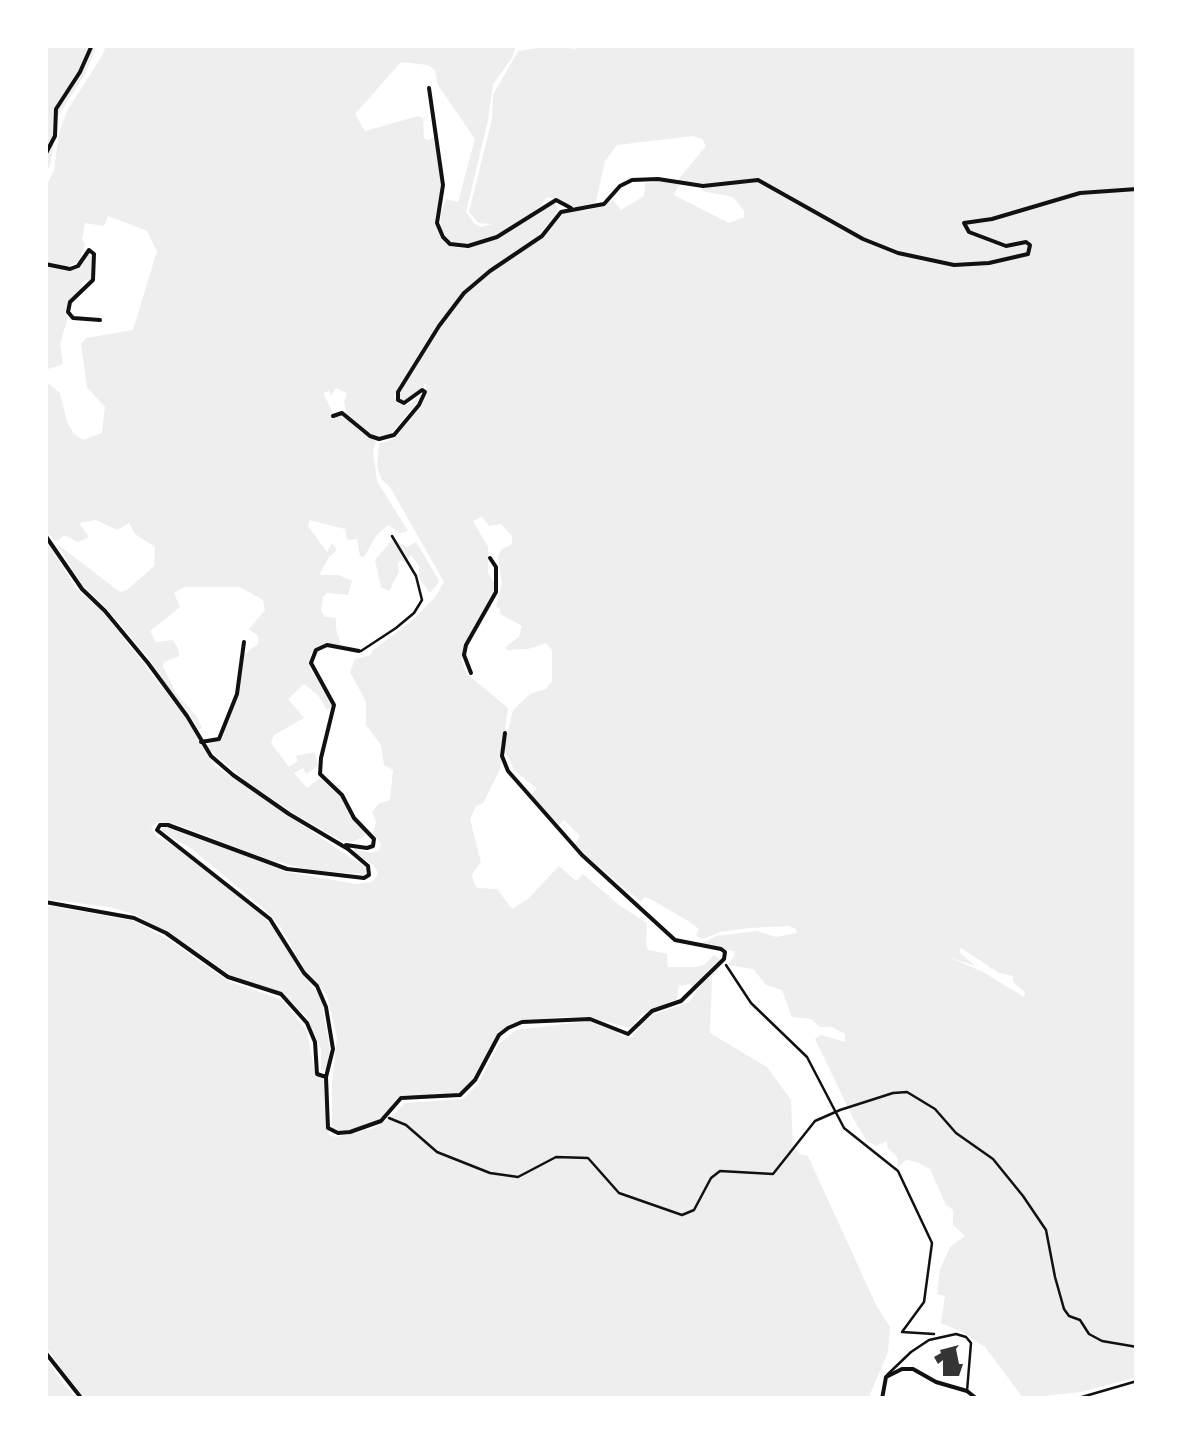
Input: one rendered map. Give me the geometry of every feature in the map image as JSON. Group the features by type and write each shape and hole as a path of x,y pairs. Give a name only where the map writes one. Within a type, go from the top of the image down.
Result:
{"street":[{"path":"45,155 55,136 56,109 92,45"},
{"path":"429,88 444,185 438,223 443,238 450,244 468,246 497,238 556,200 571,208 590,209 604,204 625,182 632,180 658,179 702,186 758,180 863,239 898,253 954,264 988,263 1028,254 1030,245 1026,242 1006,246 969,232 964,223 992,219 1080,192 1137,189"},
{"path":"332,416 342,414 370,436 380,439 394,435 425,394 422,390 406,402 397,398 439,326 464,294 542,236 562,212 571,208"},
{"path":"45,264 70,269 78,266 89,250 94,254 93,280 70,302 68,312 73,318 100,320"},
{"path":"45,534 82,590 148,663 211,756 368,866 369,874 364,878 288,869 168,824 157,830 270,919 317,986 326,1007 334,1050 326,1077 328,1128 332,1132 350,1132 385,1117 401,1098 452,1098 467,1091 500,1035 522,1022 590,1019 628,1034 652,1012 681,1001 724,959 721,949 676,940 582,856 508,771 502,756 505,732"},
{"path":"471,673 464,656 466,645 496,592 496,566 490,558"},
{"path":"201,742 219,739 237,694 244,642"},
{"path":"341,844 367,848 373,846 374,839 354,818 342,795 320,774 320,758 334,704 311,663 316,650 326,646 359,651"},
{"path":"45,902 134,918 166,933 228,977 280,994 308,1023 315,1042 316,1074 326,1077"},
{"path":"45,1352 82,1399"},
{"path":"882,1399 886,1377 902,1368 966,1390 978,1399"}],"lane":[{"path":"359,651 396,628 422,600 416,576 392,536"},
{"path":"886,1377 911,1352 940,1337 956,1334 966,1337 971,1344 966,1390"}],"path":[{"path":"724,959 750,1003 806,1057 844,1128 898,1170 932,1243 924,1302 902,1332 928,1332 940,1337"},
{"path":"385,1117 406,1125 436,1152 490,1173 518,1177 556,1157 588,1158 619,1193 682,1216 694,1210 711,1178 720,1170 773,1174 815,1121 857,1104 907,1092 935,1108 956,1133 993,1159 1023,1196 1046,1230 1055,1277 1069,1316 1080,1320 1089,1334 1102,1341 1137,1347"},
{"path":"1075,1399 1137,1382"}],"shaded area":[{"path":"45,45 97,45 86,73 58,116 50,166 45,173"},
{"path":"106,45 516,46 493,84 466,212 481,227 492,224 478,223 469,212 492,119 493,95 518,51 551,46 575,49 582,45 1137,45 1137,1377 1081,1392 1023,1398 985,1347 941,1323 945,1296 937,1294 940,1269 950,1247 965,1236 953,1225 953,1210 946,1205 930,1169 906,1160 897,1168 898,1158 887,1147 887,1141 876,1146 867,1141 854,1120 815,1039 821,1035 845,1042 845,1034 832,1027 820,1027 811,1019 792,1017 782,990 766,985 753,969 727,965 734,951 699,945 716,936 757,931 776,937 797,933 796,929 749,928 703,939 696,936 699,929 690,922 645,897 641,902 590,859 575,844 580,836 564,820 559,825 531,795 536,788 514,770 504,748 513,710 552,681 552,650 546,643 528,649 505,647 519,637 522,626 500,614 496,607 502,583 498,556 512,544 512,536 501,524 489,526 482,517 473,521 488,547 488,573 496,591 461,658 466,673 508,708 500,769 470,819 481,862 472,874 477,888 497,889 512,909 528,899 559,866 576,881 583,874 647,923 646,946 667,954 668,967 697,967 714,955 720,959 693,988 690,984 679,986 677,999 642,1014 631,1028 587,1017 514,1024 500,1034 475,1080 461,1096 403,1095 385,1116 370,1125 338,1132 332,1129 337,1038 327,995 305,970 280,926 263,908 162,828 171,827 287,872 356,884 371,882 376,877 373,865 354,852 379,850 381,844 373,833 376,822 372,812 378,804 390,800 393,770 384,765 381,745 366,725 366,702 350,672 355,659 371,655 413,620 444,582 377,467 379,444 395,438 421,407 427,393 426,384 401,401 403,388 466,294 541,238 566,211 588,210 613,200 621,210 644,196 645,183 661,181 679,184 674,195 729,223 744,217 744,211 733,197 702,191 702,187 756,182 677,181 706,146 702,139 693,136 617,145 605,161 595,206 580,208 547,197 541,206 501,234 466,245 452,243 440,228 441,213 446,199 458,202 475,139 438,85 435,70 428,65 401,62 355,114 365,131 418,116 423,118 424,139 436,135 443,191 437,227 450,246 465,249 499,238 554,203 559,210 538,237 465,290 436,326 394,396 399,404 407,405 422,396 390,435 375,436 346,414 347,393 336,388 331,396 329,391 323,393 335,417 344,416 376,440 373,451 377,481 408,531 400,533 388,525 364,557 360,556 357,539 347,540 345,529 310,520 308,526 327,552 332,543 337,550 319,575 339,575 352,581 348,595 327,593 323,597 321,611 325,617 336,618 342,647 316,649 310,655 310,669 332,708 327,710 318,695 304,684 288,699 304,718 274,735 271,743 289,767 298,761 296,756 315,752 318,766 306,774 303,768 294,773 307,788 320,778 341,797 365,832 364,837 342,841 246,781 205,746 223,738 238,696 243,655 258,644 258,636 249,629 265,610 263,600 240,587 184,587 174,593 180,607 150,631 156,642 173,640 178,648 179,656 164,662 163,667 176,693 197,717 202,728 198,730 151,661 82,585 57,544 120,592 154,566 155,547 135,534 129,523 117,530 96,520 79,523 89,537 78,542 64,535 58,541 45,531 45,381 60,393 74,434 83,440 102,433 105,407 87,387 81,344 86,338 133,330 157,251 147,231 108,216 104,226 85,223 85,244 79,262 64,267 45,262 45,189 54,170 59,133 67,111","holes":["961,948 999,973 1013,976 1013,982 1025,992 1024,997 983,972 946,956 975,966 959,952"]},
{"path":"88,253 93,258 92,276 70,299 60,344 63,364 45,370 45,266 73,270 81,266"},
{"path":"45,539 77,589 104,613 184,715 215,766 366,868 365,875 306,869 267,859 178,825 158,822 151,827 156,836 188,854 276,930 301,973 321,997 330,1049 328,1070 321,1070 321,1049 307,1017 283,994 232,976 136,915 110,907 45,899"},
{"path":"393,539 407,547 416,542 439,582 430,593 419,578 419,566 411,555 406,563 398,563 399,572 389,591 381,587 375,560"},
{"path":"45,905 135,921 228,981 282,1000 307,1031 315,1074 327,1082 327,1128 329,1135 336,1137 372,1129 405,1103 463,1099 478,1084 499,1044 516,1030 589,1021 632,1037 653,1015 689,1002 712,976 710,1033 767,1067 791,1100 793,1146 808,1156 876,1305 890,1327 888,1352 868,1399 86,1399 45,1345"},
{"path":"45,1357 65,1386 77,1399 45,1399"}],"building":[{"path":"959,1345 959,1364 963,1364 959,1376 943,1376 943,1360 938,1364 934,1357 940,1350"}]}
